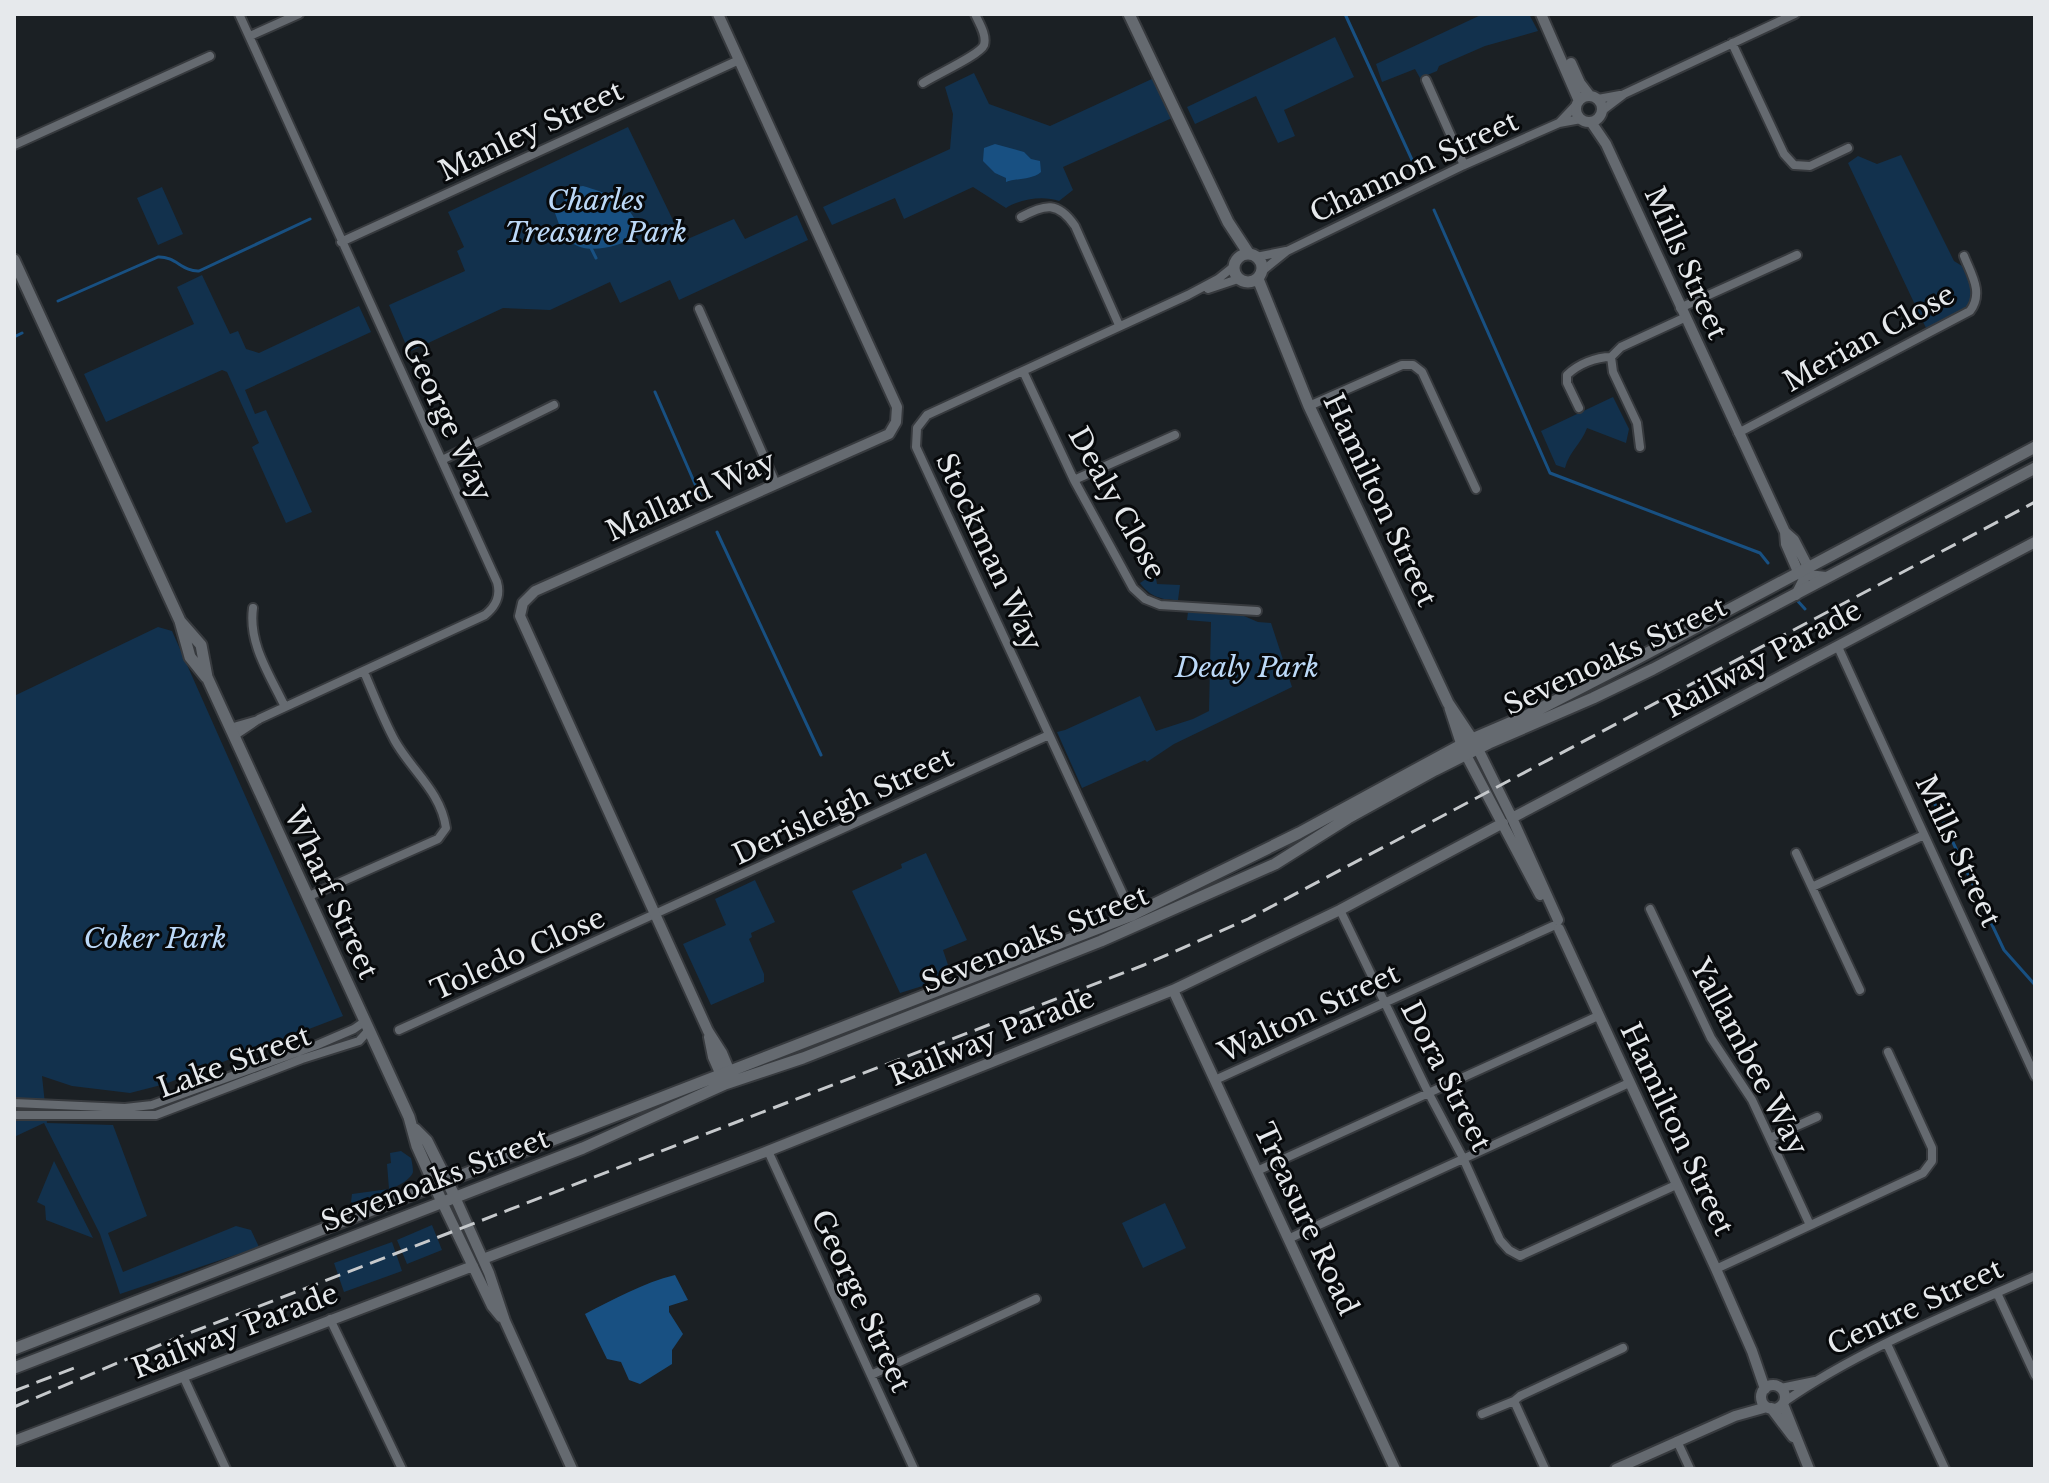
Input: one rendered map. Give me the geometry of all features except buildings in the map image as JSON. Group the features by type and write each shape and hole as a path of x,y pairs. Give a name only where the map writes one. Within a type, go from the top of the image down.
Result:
{"main road":[{"path":"1129,14 1228,222 1252,256 1235,264 1228,222"},
{"name":"Hamilton Street","path":"1252,256 1261,263 1260,275 1272,315 1309,406 1470,747"},
{"name":"Wharf Street","path":"14,260 180,621 201,645 207,677 413,1127 417,1146 442,1202"},
{"name":"Hamilton Street","path":"1235,264 1242,281 1272,315"},
{"path":"1242,281 1260,275"},
{"name":"Sevenoaks Street","path":"14,1349 446,1181 727,1078 803,1058 1059,958 1134,920 1286,859 1381,799 1528,715 1805,573 2035,447"},
{"name":"Sevenoaks Street","path":"1470,747 1605,693 2035,468"},
{"name":"Sevenoaks Street","path":"14,1368 597,1142 727,1078"},
{"name":"Wharf Street","path":"413,1127 427,1141 455,1197"},
{"path":"73,1327 74,1346"}],"street":[{"name":"George Way","path":"232,732 485,615 498,598 497,582 239,14"},
{"path":"250,36 299,14"},
{"name":"Mallard Way","path":"718,14 897,407 896,422 889,434 535,591 526,598 521,608 525,630 708,1031 713,1057 727,1078"},
{"path":"923,83 977,54 984,45 984,33 975,14"},
{"path":"1541,14 1578,103 1577,113 1594,117 1594,97 1580,83 1548,14"},
{"name":"Channon Street","path":"1260,275 1287,251 1464,165 1559,123 1594,117 1624,94 1795,14"},
{"path":"1732,43 1784,154 1794,165 1810,166 1848,148"},
{"path":"14,145 210,56"},
{"name":"Manley Street","path":"341,242 739,60"},
{"path":"1426,80 1464,165"},
{"name":"Channon Street","path":"1594,97 1624,94"},
{"path":"1578,103 1594,97"},
{"name":"Channon Street","path":"1559,123 1578,103"},
{"name":"Mills Street","path":"1594,117 1785,532 1786,544 1805,573"},
{"path":"1021,217 1046,206 1067,214 1119,325"},
{"name":"Channon Street","path":"1252,256 1287,251"},
{"path":"1579,408 1567,383 1567,375 1593,360 1611,357 1621,347 1682,313 1797,255"},
{"name":"Merian Close","path":"1738,433 1970,311 1976,304 1978,293 1964,256"},
{"name":"Stockman Way","path":"1134,920 916,447 917,428 927,415 1188,295 1218,279 1235,264"},
{"name":"Stockman Way","path":"1188,295 1242,281"},
{"path":"699,309 776,484"},
{"path":"1611,357 1613,372 1637,423 1640,447"},
{"path":"1309,406 1402,365 1413,365 1422,372 1476,489"},
{"name":"Dealy Close","path":"1023,371 1074,480 1133,588 1145,599 1160,605 1257,611"},
{"path":"442,460 554,405"},
{"path":"1074,480 1175,435"},
{"name":"Railway Parade","path":"483,1259 768,1151 1173,990 1340,910 2035,542"},
{"path":"1796,595 1805,573 1831,577"},
{"path":"253,608 251,625 255,645 285,707"},
{"name":"Mills Street","path":"1838,647 2035,1076"},
{"path":"307,897 438,839 446,828 444,814 428,786 395,742 364,672"},
{"name":"Derisleigh Street","path":"655,916 1049,735"},
{"name":"Hamilton Street","path":"1470,747 1508,820 1716,1269 1770,1396 1809,1469"},
{"path":"1812,887 1924,835"},
{"path":"1796,853 1860,990"},
{"name":"Yallambee Way","path":"1650,909 1711,1038 1752,1100 1810,1225"},
{"name":"Dora Street","path":"1340,910 1463,1158 1500,1240 1509,1250 1520,1256 1676,1185"},
{"name":"Toledo Close","path":"399,1030 655,916"},
{"name":"Walton Street","path":"1215,1080 1556,924"},
{"name":"Treasure Road","path":"1173,990 1395,1469"},
{"path":"1257,1171 1598,1016"},
{"name":"Lake Street","path":"14,1103 125,1108 152,1105 366,1027"},
{"name":"Lake Street","path":"14,1115 156,1115 302,1059 359,1041 366,1027"},
{"path":"1716,1269 1923,1173 1932,1161 1932,1148 1888,1052"},
{"path":"1288,1239 1629,1083"},
{"path":"1770,1138 1817,1117"},
{"name":"George Street","path":"768,1151 914,1469"},
{"name":"Wharf Street","path":"455,1197 568,1468"},
{"name":"Wharf Street","path":"442,1202 492,1306 505,1321"},
{"name":"Railway Parade","path":"14,1441 473,1266"},
{"name":"Centre Street","path":"1783,1403 1816,1381 1887,1344 2035,1276"},
{"path":"1997,1293 2035,1375"},
{"path":"871,1375 1036,1299"},
{"path":"330,1319 402,1469"},
{"path":"1887,1344 1945,1469"},
{"path":"1482,1414 1623,1348"},
{"path":"183,1376 226,1469"},
{"name":"Centre Street","path":"1616,1469 1742,1414 1770,1396 1816,1381"},
{"name":"Hamilton Street","path":"1770,1396 1785,1394 1783,1403 1796,1441"},
{"path":"1770,1396 1783,1403"},
{"path":"1514,1401 1545,1469"},
{"path":"1677,1441 1690,1469"}],"green space":[{"path":"1483,14 1529,14 1538,31 1485,46 1420,78 1415,69 1382,82 1376,64"},
{"path":"1335,37 1354,77 1284,110 1295,136 1278,143 1256,96 1195,124 1187,107"},
{"path":"974,73 989,104 1050,126 1154,78 1172,118 1063,167 1073,190 1059,201 1032,199 1006,208 973,187 904,219 895,198 832,225 823,207 950,149 953,114 945,87"},
{"name":"Charles Treasure Park","path":"628,127 683,241 734,219 745,239 797,215 808,240 679,300 670,280 620,303 610,282 550,310 503,308 409,352 389,305 465,271 457,251 464,247 448,212"},
{"path":"1901,155 1954,261 1962,266 1974,293 1968,307 1926,328 1848,163 1858,156 1877,164"},
{"path":"162,187 183,234 158,245 137,198"},
{"path":"202,275 230,334 238,331 246,349 259,353 359,306 371,332 245,390 255,414 266,410 312,512 286,523 252,447 259,443 227,372 222,370 106,422 84,374 194,324 177,287"},
{"path":"1613,397 1629,429 1626,443 1587,428 1565,468 1556,465 1541,431"},
{"path":"1155,573 1157,584 1180,585 1178,600 1157,597 1144,588 1140,583"},
{"name":"Dealy Park","path":"1188,612 1237,613 1258,622 1271,623 1292,687 1174,744 1147,762 1145,760 1082,788 1057,732 1140,696 1156,731 1209,711 1211,622 1187,620"},
{"name":"Coker Park","path":"158,627 172,631 343,1016 165,1084 130,1093 72,1086 42,1076 47,1123 113,1125 147,1216 108,1233 123,1272 236,1226 251,1230 259,1247 120,1294 100,1234 44,1123 14,1137 14,696"},
{"path":"926,853 967,940 943,950 948,965 941,969 945,979 900,993 852,891"},
{"path":"755,880 775,922 751,933 749,939 764,974 764,982 711,1005 683,944 726,925 715,899"},
{"path":"401,1151 411,1158 413,1172 410,1177 397,1186 378,1195 355,1204 351,1202 352,1194 389,1189 387,1164 391,1163 390,1153"},
{"path":"54,1161 93,1238 46,1220 45,1206 37,1202"},
{"path":"1165,1203 1186,1248 1143,1268 1122,1223"},
{"path":"432,1225 442,1250 407,1264 397,1240"},
{"path":"392,1242 402,1271 344,1292 334,1263"}],"shaded area":[{"path":"995,144 1024,152 1031,159 1040,161 1041,172 1006,182 1006,178 995,173 983,161 984,148"},
{"path":"583,186 608,195 628,209 637,224 634,237 620,244 594,249 577,246 568,239 555,213 568,196 563,189"},
{"path":"675,1275 688,1300 669,1306 669,1312 683,1334 672,1350 672,1364 640,1384 629,1380 621,1362 607,1359 585,1314 640,1287"}],"waterway":[{"path":"1345,14 1413,162"},
{"path":"1434,210 1550,473 1760,553 1768,563"},
{"path":"58,301 158,257 199,271 310,219"},
{"path":"555,237 563,233"},
{"path":"591,248 596,258"},
{"path":"14,337 22,333"},
{"path":"655,392 702,500"},
{"path":"717,532 821,755"},
{"path":"1796,599 1805,609"},
{"path":"1931,796 2004,950 2035,985"}],"railway":[{"path":"14,1407 174,1339 1144,965 1248,919 2035,502"},
{"path":"14,1391 77,1367"}]}
